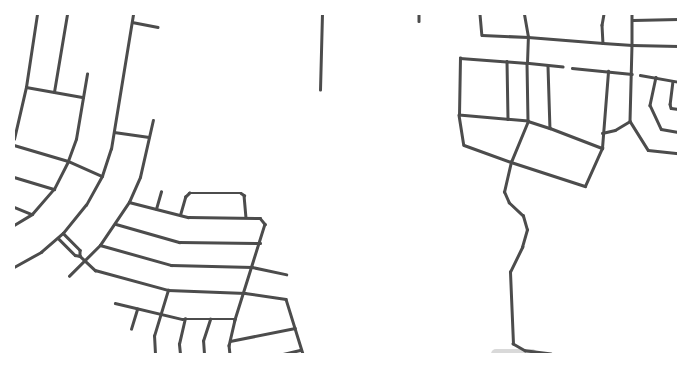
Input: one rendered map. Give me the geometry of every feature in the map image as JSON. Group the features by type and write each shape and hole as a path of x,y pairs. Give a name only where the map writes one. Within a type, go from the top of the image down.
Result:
{"street":[{"path":"14,138 26,87 37,14"},
{"path":"54,92 67,14"},
{"path":"14,267 41,252 63,233 86,205 102,176 114,132 133,14"},
{"path":"320,90 322,14"},
{"path":"418,14 419,21"},
{"path":"480,14 482,35 632,45 678,46"},
{"path":"524,14 528,37 528,121 511,162 504,192 509,204 523,216 527,230 522,247 510,272 513,344 525,351 551,354"},
{"path":"603,43 602,25 604,14"},
{"path":"632,14 630,121 648,150 678,154"},
{"path":"632,20 678,19"},
{"path":"132,22 158,27"},
{"path":"563,67 460,58 459,115 464,145 585,186 602,148 608,71"},
{"path":"507,62 508,119"},
{"path":"548,66 550,128"},
{"path":"572,68 632,74"},
{"path":"14,226 32,214 54,189 68,161 76,139 87,74"},
{"path":"640,75 678,82"},
{"path":"656,77 650,105 661,129 678,132"},
{"path":"673,81 670,104 671,108 678,109"},
{"path":"26,87 83,97"},
{"path":"459,115 528,121 602,148"},
{"path":"69,276 100,245 116,224 129,202 140,177 153,120"},
{"path":"602,133 615,130 630,121"},
{"path":"114,132 150,138"},
{"path":"14,146 68,161 102,176"},
{"path":"14,177 54,189"},
{"path":"156,210 161,192"},
{"path":"180,215 188,192 241,193 244,195 246,217"},
{"path":"129,202 180,215 260,218 265,224 230,341 230,354"},
{"path":"14,207 32,214"},
{"path":"116,224 179,242 260,243"},
{"path":"63,233 80,250 80,256"},
{"path":"58,238 75,255 80,256 95,270 168,290 245,293 286,298 303,354"},
{"path":"100,245 171,264 252,267 286,274"},
{"path":"155,354 154,336 168,290"},
{"path":"115,303 160,315 185,319 236,319"},
{"path":"130,329 137,309"},
{"path":"180,354 179,344 185,319"},
{"path":"204,354 203,341 210,319"},
{"path":"230,341 295,328"},
{"path":"283,354 301,350"}],"waterway":[{"path":"496,354 532,354"}]}
